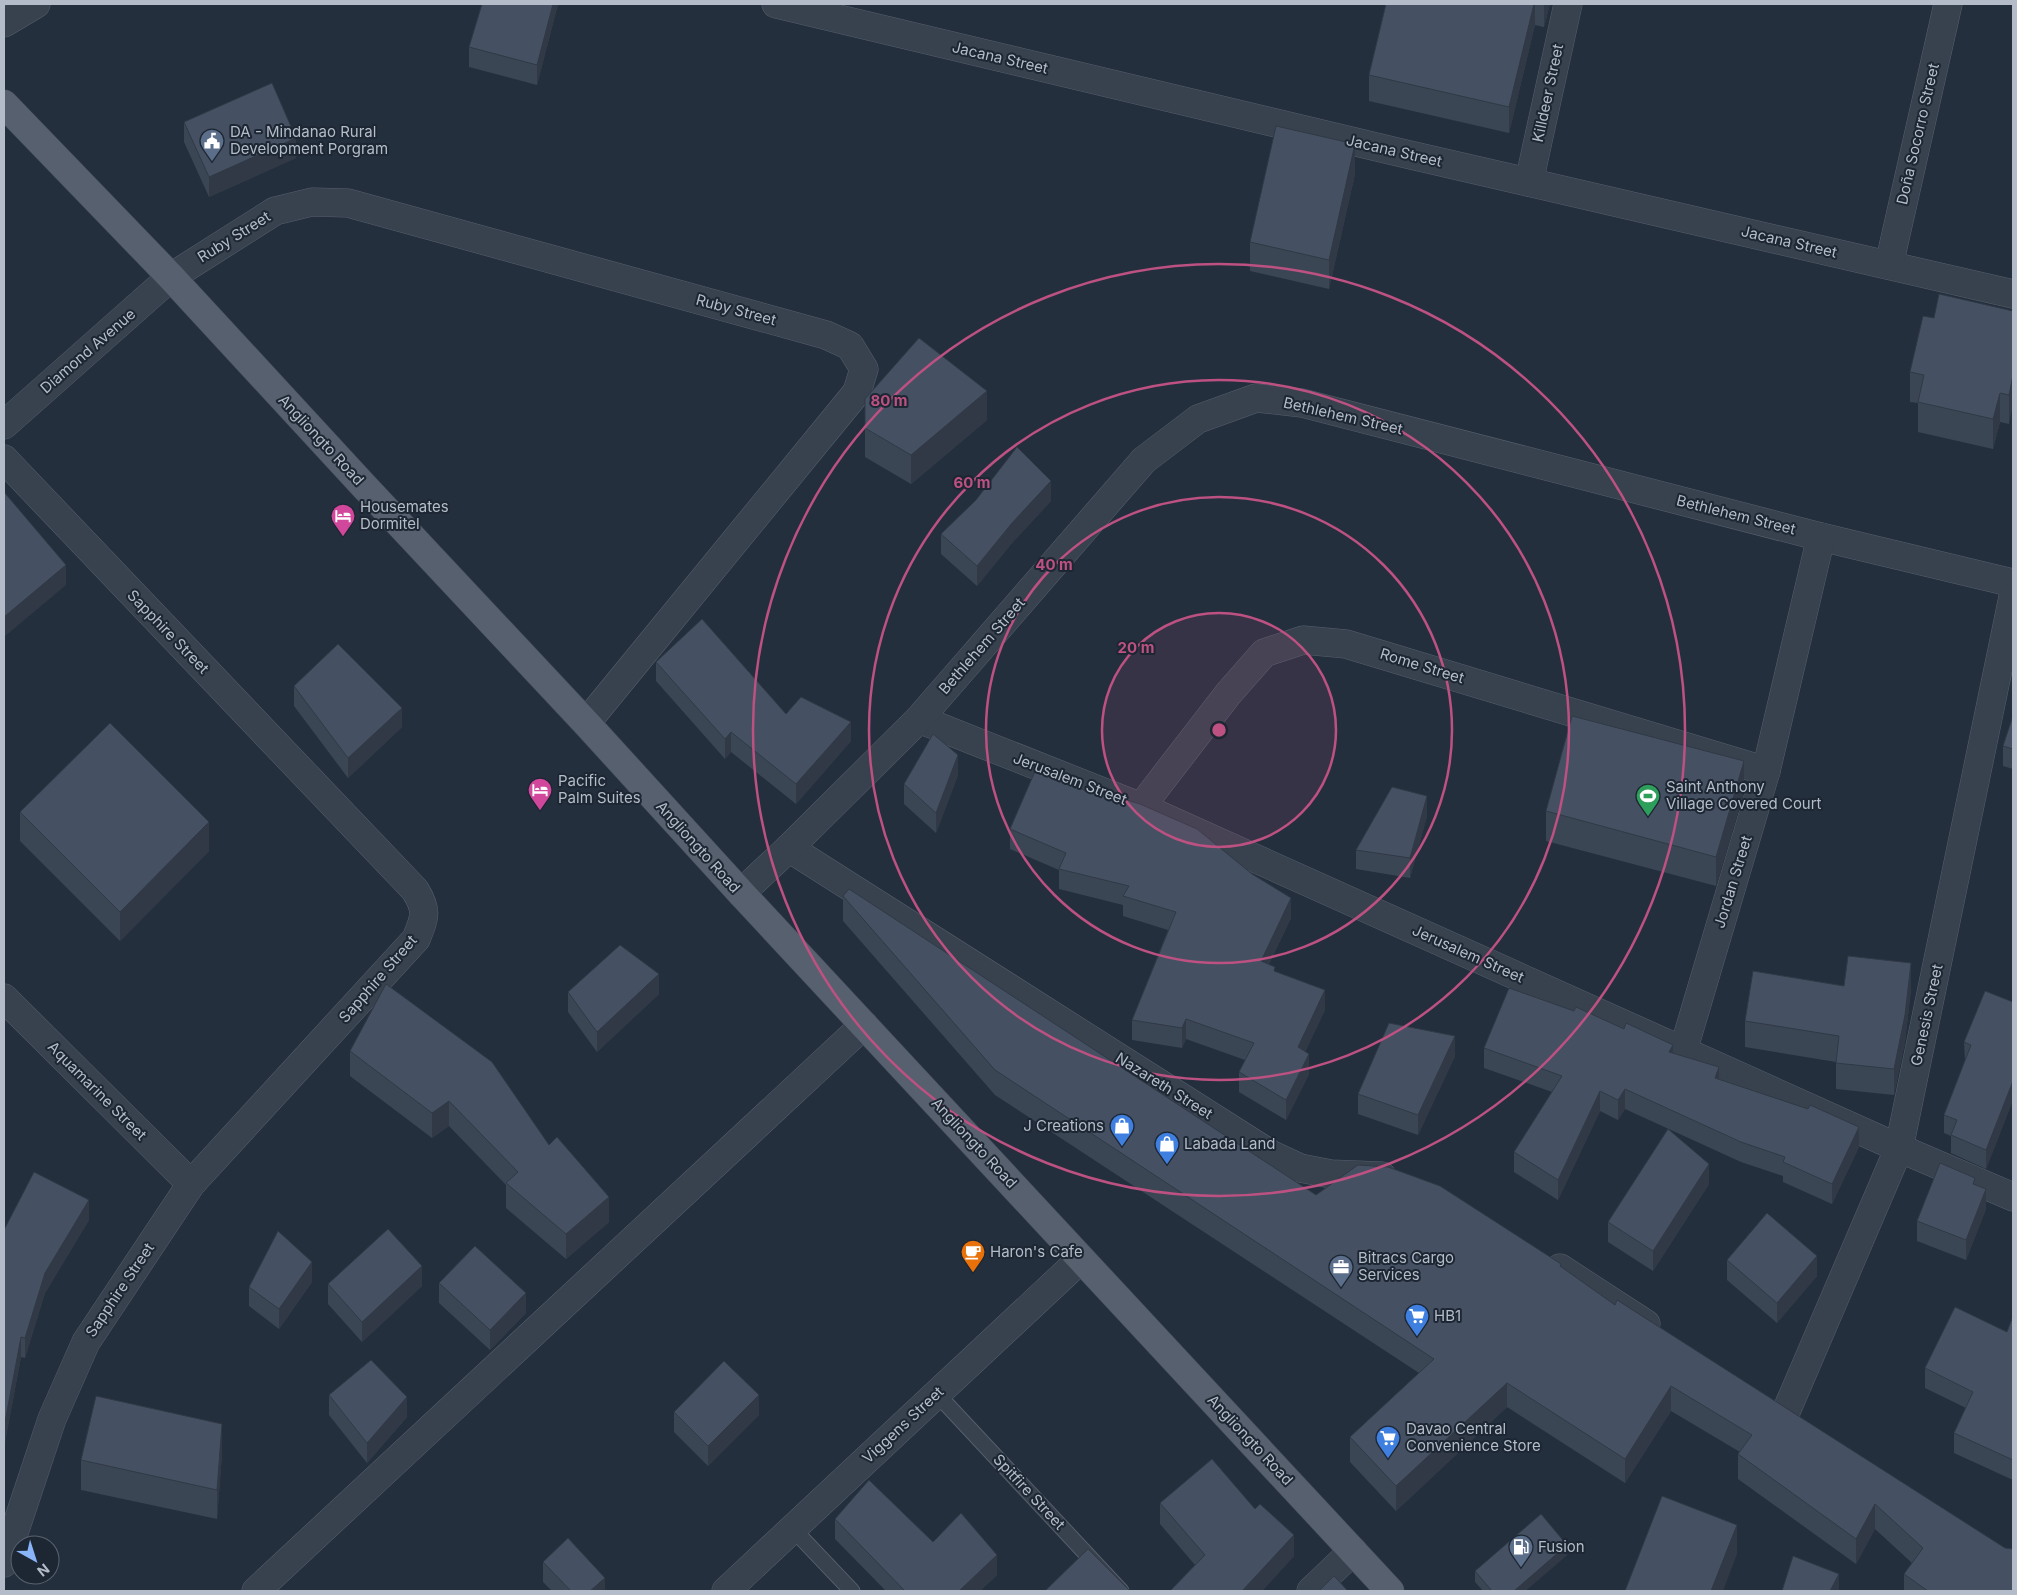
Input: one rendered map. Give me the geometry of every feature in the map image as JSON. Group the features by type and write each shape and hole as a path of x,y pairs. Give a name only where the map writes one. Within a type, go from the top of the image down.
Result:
{"main road":[{"name":"Angliongto Road","path":"4,104 171,277 586,723 740,893 1390,1591"}],"street":[{"path":"4,23 36,4"},
{"name":"Jacana Street","path":"776,4 956,48 2013,294"},
{"name":"Killdeer Street","path":"1529,182 1568,4"},
{"name":"Doña Socorro Street","path":"1889,265 1948,4"},
{"name":"Ruby Street","path":"171,277 275,211 312,202 348,203 826,335 850,346 864,369 858,392 586,723"},
{"name":"Diamond Avenue","path":"4,425 171,277"},
{"name":"Bethlehem Street","path":"740,893 789,848 919,719 1144,460 1198,419 1256,398 1302,403 1821,537 2013,583"},
{"name":"Sapphire Street","path":"4,459 415,890 424,904 423,922 416,940 191,1184 86,1342 52,1419 4,1563"},
{"name":"Jordan Street","path":"1683,1050 1766,771 1821,537"},
{"name":"Genesis Street","path":"1785,1414 1899,1148 2013,597"},
{"name":"Rome Street","path":"1141,807 1228,694 1264,653 1302,640 1346,644 1766,771"},
{"name":"Jerusalem Street","path":"919,719 1141,807 1899,1148 2013,1197"},
{"name":"Nazareth Street","path":"789,848 1272,1155 1300,1168 1331,1174 1405,1178"},
{"name":"Aquamarine Street","path":"4,998 191,1184"},
{"path":"256,1591 864,1025"},
{"path":"1538,1254 1670,1339"},
{"name":"Viggens Street","path":"726,1591 1081,1259"},
{"path":"1760,1398 1809,1430"},
{"path":"1311,1591 1353,1551"}],"lane":[{"name":"Spitfire Street","path":"937,1394 1121,1591"},
{"path":"792,1528 852,1591"}],"building":[{"path":"482,4 553,4 537,65 469,47"},
{"path":"1386,4 1534,4 1509,107 1369,75"},
{"path":"272,83 296,138 209,177 184,122"},
{"path":"1276,126 1355,144 1329,260 1250,242"},
{"path":"1939,294 2013,311 2013,375 2009,395 2000,393 1993,419 1918,402 1924,375 1910,372 1923,316 1934,318"},
{"path":"919,338 987,391 911,455 865,428 865,399"},
{"path":"1017,447 1051,481 1012,523 977,566 941,534 976,500"},
{"path":"4,492 66,565 4,617"},
{"path":"702,619 786,714 801,697 851,722 796,784 731,732 725,739 656,662"},
{"path":"338,644 402,708 348,758 294,686"},
{"name":"Saint Anthony Village Covered Court","path":"1572,716 1744,761 1716,857 1546,811"},
{"path":"2013,716 2013,749 2003,746"},
{"path":"110,723 209,822 120,912 20,812"},
{"path":"933,734 958,755 936,813 904,784"},
{"path":"1036,769 1093,794 1094,790 1140,804 1197,829 1252,874 1291,898 1261,961 1275,967 1274,971 1325,990 1298,1047 1309,1054 1286,1100 1239,1072 1254,1043 1186,1019 1182,1028 1132,1020 1176,912 1123,896 1129,886 1059,869 1066,853 1010,829"},
{"path":"1392,787 1427,796 1410,858 1356,850"},
{"path":"849,889 1316,1195 1358,1165 1388,1167 1440,1186 1561,1264 1560,1266 1615,1305 1617,1300 2005,1548 2013,1549 2013,1591 1928,1591 1904,1574 1923,1548 1875,1504 1856,1539 1738,1454 1752,1435 1671,1386 1625,1459 1507,1383 1396,1486 1350,1437 1434,1359 995,1070 843,896"},
{"path":"620,945 659,974 597,1032 568,992"},
{"path":"1848,956 1911,963 1905,1015 1894,1069 1836,1063 1839,1036 1745,1021 1753,971 1844,986"},
{"path":"386,984 492,1062 549,1145 557,1137 609,1197 566,1234 506,1183 518,1172 449,1101 432,1113 350,1051"},
{"path":"1509,988 1574,1011 1576,1007 1624,1029 1626,1023 1673,1045 1669,1052 1719,1067 1715,1078 1808,1109 1810,1105 1859,1127 1832,1184 1783,1162 1785,1157 1741,1142 1625,1089 1618,1100 1600,1091 1558,1180 1514,1152 1562,1076 1484,1048"},
{"path":"1985,991 2013,1002 2013,1081 1986,1150 1951,1135 1957,1120 1944,1115 1971,1045 1964,1042"},
{"path":"1389,1023 1455,1036 1418,1115 1358,1094"},
{"path":"1668,1129 1709,1164 1653,1251 1608,1222"},
{"path":"1940,1163 1975,1178 1973,1184 1986,1189 1966,1240 1917,1221"},
{"path":"34,1172 89,1200 45,1273 25,1338 21,1337 4,1422 4,1230"},
{"path":"1767,1213 1817,1256 1777,1303 1727,1260"},
{"path":"388,1229 422,1266 362,1322 328,1284"},
{"path":"278,1231 312,1262 279,1309 249,1287"},
{"path":"475,1246 526,1293 490,1330 439,1283"},
{"path":"1955,1307 2007,1332 2013,1316 2013,1460 1954,1433 1973,1392 1925,1368"},
{"path":"371,1360 407,1397 367,1443 329,1395"},
{"path":"724,1361 759,1395 708,1446 674,1412"},
{"path":"96,1396 222,1424 217,1490 81,1460"},
{"path":"1212,1459 1255,1509 1260,1504 1294,1535 1242,1591 1170,1591 1205,1555 1160,1503"},
{"path":"869,1480 933,1542 961,1513 997,1555 959,1591 905,1591 835,1519"},
{"path":"1662,1496 1737,1525 1711,1591 1625,1591"},
{"name":"Fusion","path":"1541,1514 1567,1545 1514,1591 1492,1591 1475,1571"},
{"path":"568,1538 605,1578 590,1591 571,1591 543,1562"},
{"path":"1088,1549 1130,1591 1045,1591"},
{"path":"1793,1556 1839,1574 1830,1591 1782,1591"},
{"path":"1334,1576 1348,1591 1319,1591"}],"place":[{"name":"DA - Mindanao Rural Development Porgram","path":"212,162"},
{"name":"Housemates Dormitel","path":"343,537"},
{"name":"Pacific Palm Suites","path":"540,811"},
{"name":"Saint Anthony Village Covered Court","path":"1648,817"},
{"name":"J Creations","path":"1122,1147"},
{"name":"Labada Land","path":"1167,1165"},
{"name":"Haron's Cafe","path":"973,1273"},
{"name":"Bitracs Cargo Services","path":"1341,1288"},
{"name":"HB1","path":"1417,1337"},
{"name":"Davao Central Convenience Store","path":"1388,1459"},
{"name":"Fusion","path":"1521,1568"}]}
